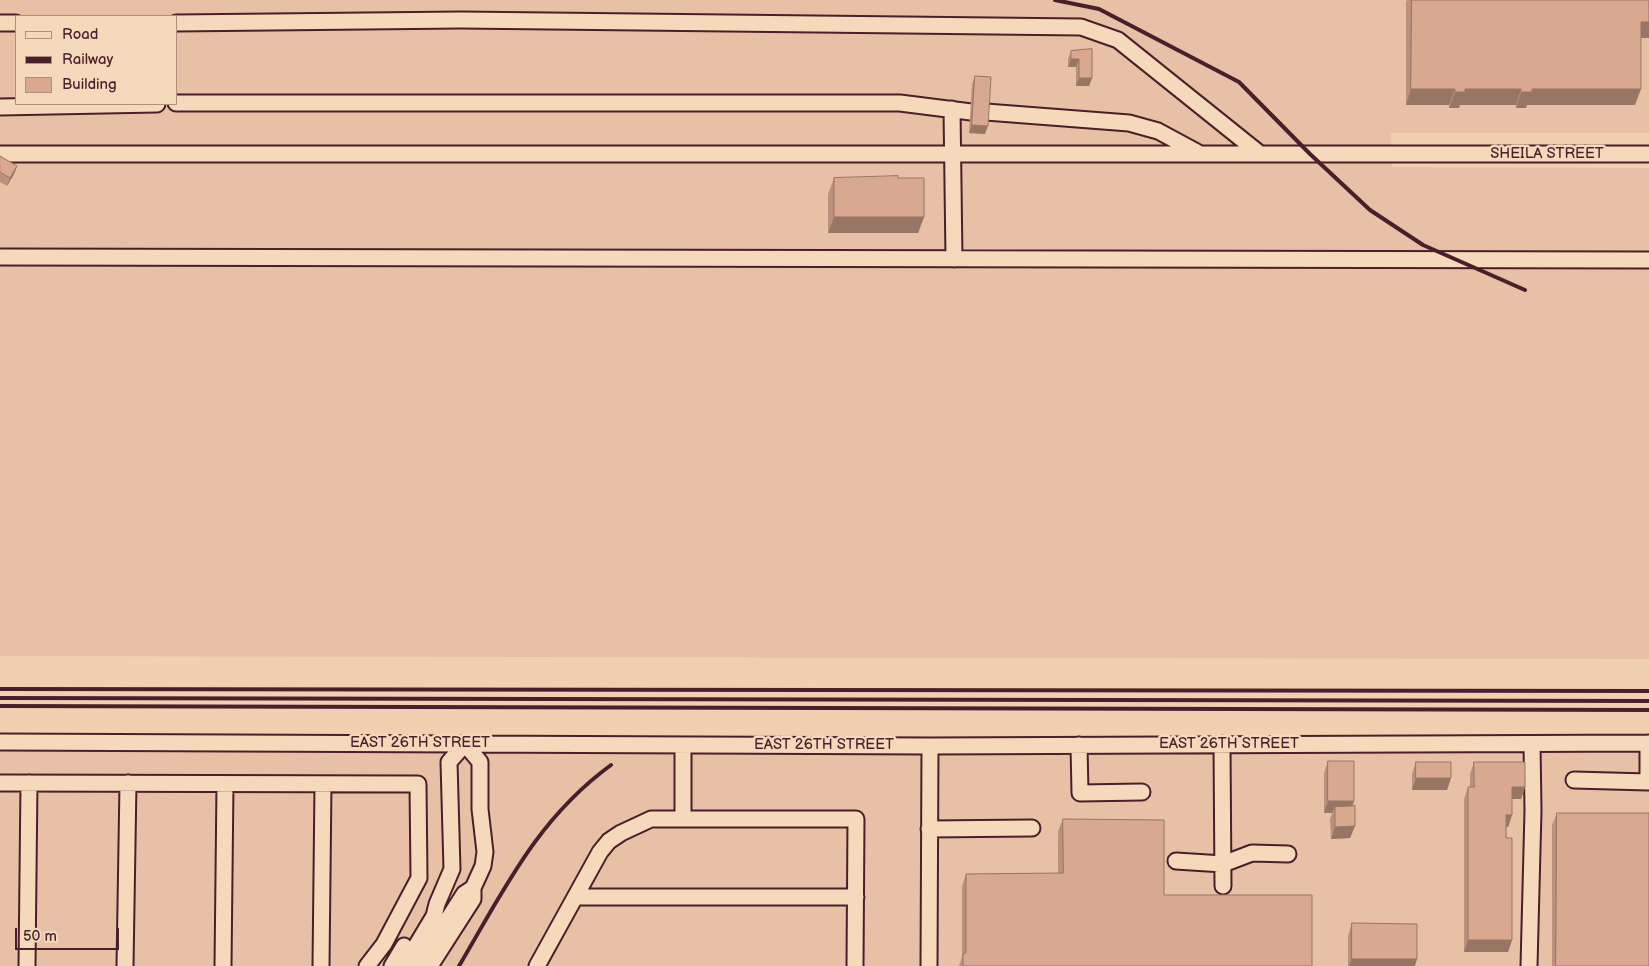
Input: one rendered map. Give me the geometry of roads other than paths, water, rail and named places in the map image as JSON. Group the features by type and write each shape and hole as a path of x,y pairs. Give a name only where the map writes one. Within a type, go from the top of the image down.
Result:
{"street":[{"path":"178,23 461,20 1081,26 1118,40 1259,153"},
{"path":"0,23 15,23"},
{"path":"178,104 900,103 971,112"},
{"path":"0,107 104,105"},
{"path":"952,109 954,260"},
{"path":"986,112 1129,123 1158,131 1199,153"},
{"name":"SHEILA STREET","path":"0,154 1649,154"},
{"path":"0,257 1649,260"},
{"name":"EAST 26TH STREET","path":"0,742 930,746 1649,744"},
{"path":"404,966 434,916 452,869 449,762 465,744 480,762 480,809 485,852 483,866 473,888 473,899 430,966"},
{"path":"683,744 683,819"},
{"path":"1222,744 1223,886"},
{"path":"1528,966 1533,810 1532,744"},
{"path":"1574,780 1648,782 1649,744"},
{"path":"1079,745 1080,793 1142,792"},
{"path":"929,966 930,746"},
{"path":"0,783 418,784 419,878 384,944 367,966"},
{"path":"27,966 29,783"},
{"path":"125,966 128,783"},
{"path":"223,966 225,784"},
{"path":"321,966 324,784"},
{"path":"537,966 600,852 609,841 647,820 856,819 855,966"},
{"path":"929,829 1032,828"},
{"path":"1176,862 1223,864 1252,853 1288,854"},
{"path":"418,966 464,894 473,888"},
{"path":"575,897 856,897"},
{"path":"392,966 426,911 437,904"}],"railway":[{"path":"1055,0 1099,9 1239,82 1310,154 1370,210 1423,245 1525,290"},
{"path":"0,689 1649,691"},
{"path":"0,698 1649,701"},
{"path":"0,706 1649,710"},
{"path":"459,966 507,883 542,832 562,808 611,765"}]}
